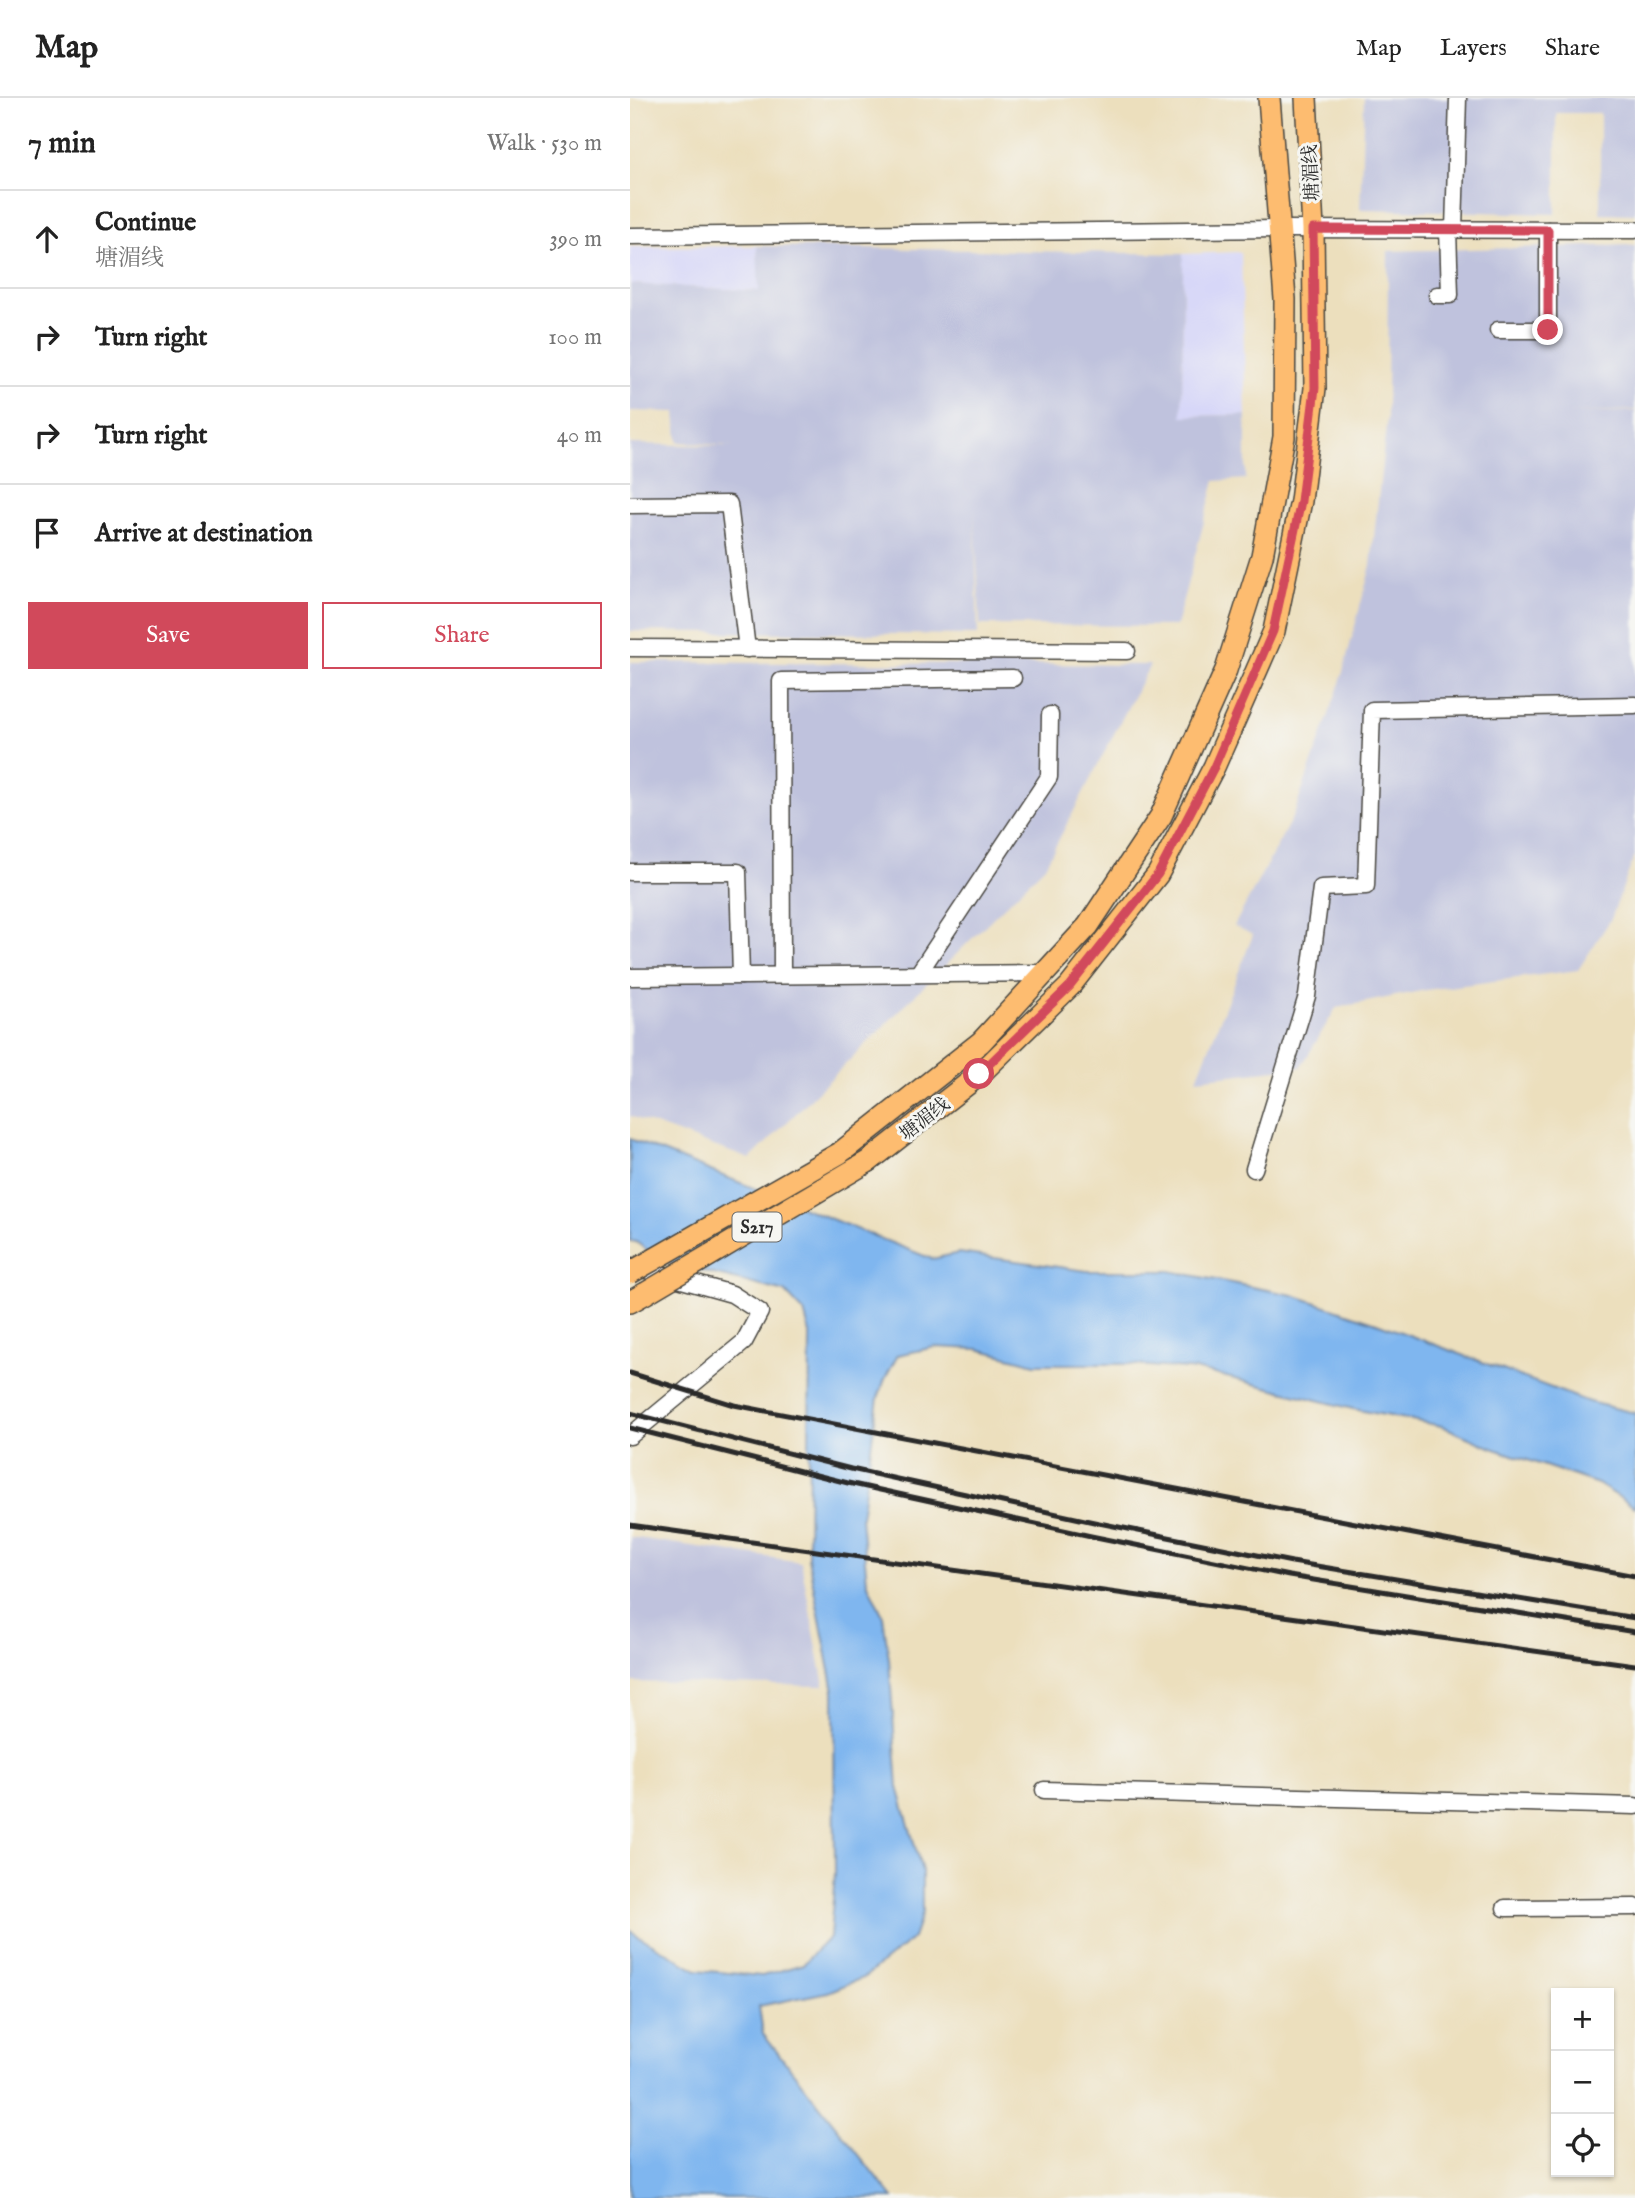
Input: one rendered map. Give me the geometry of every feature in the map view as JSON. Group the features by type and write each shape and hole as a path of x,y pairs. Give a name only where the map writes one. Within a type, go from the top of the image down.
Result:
{"main road":[{"name":"S217","path":"630,1273 840,1153 981,1042 1088,926 1161,816 1226,670 1262,556 1284,437 1285,299 1269,98"},
{"name":"塘湄线","path":"638,1298 869,1161 979,1074 1070,986 1158,874 1214,767 1273,631 1301,501 1315,388 1313,229 1306,98"}],"street":[{"path":"1437,295 1450,295 1458,98"},
{"path":"630,236 1279,229 1635,230"},
{"path":"1498,330 1548,330 1548,230"},
{"path":"630,505 729,504 747,649"},
{"path":"630,648 1127,651"},
{"path":"782,975 780,681 1013,678"},
{"path":"1254,1169 1307,996 1321,888 1366,886 1372,709 1635,705"},
{"path":"918,974 1049,777 1050,715"},
{"path":"630,872 738,872 741,976"},
{"path":"630,976 1044,973"},
{"path":"630,1265 732,1294 760,1312 744,1342 630,1436"},
{"path":"1044,1790 1635,1806"},
{"path":"1504,1908 1635,1907"}],"shaded area":[{"path":"1364,98 1635,98 1635,214 1600,213 1600,113 1556,113 1556,214 1360,209"},
{"path":"1635,245 1635,410 1566,413 1635,411 1635,855 1611,919 1578,970 1426,990 1336,1008 1301,1067 1197,1079 1253,935 1234,926 1294,814 1340,683 1371,565 1387,418 1388,251"},
{"path":"757,246 760,291 630,284 630,247"},
{"path":"757,246 1183,254 1182,416 1246,415 1246,479 1215,481 1176,626 980,625 974,507 978,635 630,631 630,444 733,446 678,442 676,412 630,411 630,284 759,291"},
{"path":"1241,252 1246,415 1182,416 1183,254"},
{"path":"630,662 1150,665 1045,866 750,1159 630,1116"},
{"path":"630,1537 801,1562 824,1686 630,1682"}],"water":[{"path":"630,1139 932,1259 959,1253 1087,1271 1170,1271 1293,1295 1374,1322 1589,1402 1635,1413 1635,1507 1598,1484 1492,1448 1442,1426 1353,1409 1199,1370 1126,1364 1035,1364 978,1349 935,1347 898,1355 878,1398 861,1517 867,1582 883,1616 889,1659 898,1787 922,1871 922,1912 913,1938 865,1977 828,1992 759,2006 763,2034 893,2198 630,2198 630,1931 697,1970 762,1976 803,1964 830,1937 835,1873 834,1691 808,1558 810,1334 804,1312 785,1292 662,1261 636,1242 630,1241"}],"railway":[{"path":"630,1373 734,1405 1635,1576"},
{"path":"630,1413 851,1469 1094,1522 1292,1562 1635,1618"},
{"path":"630,1428 848,1483 1091,1536 1289,1576 1635,1632"},
{"path":"630,1525 1635,1665"}],"route":[{"path":"979,1074 1070,986 1158,874 1214,767 1273,631 1301,501 1315,388 1313,229 1548,230 1548,330"}]}
